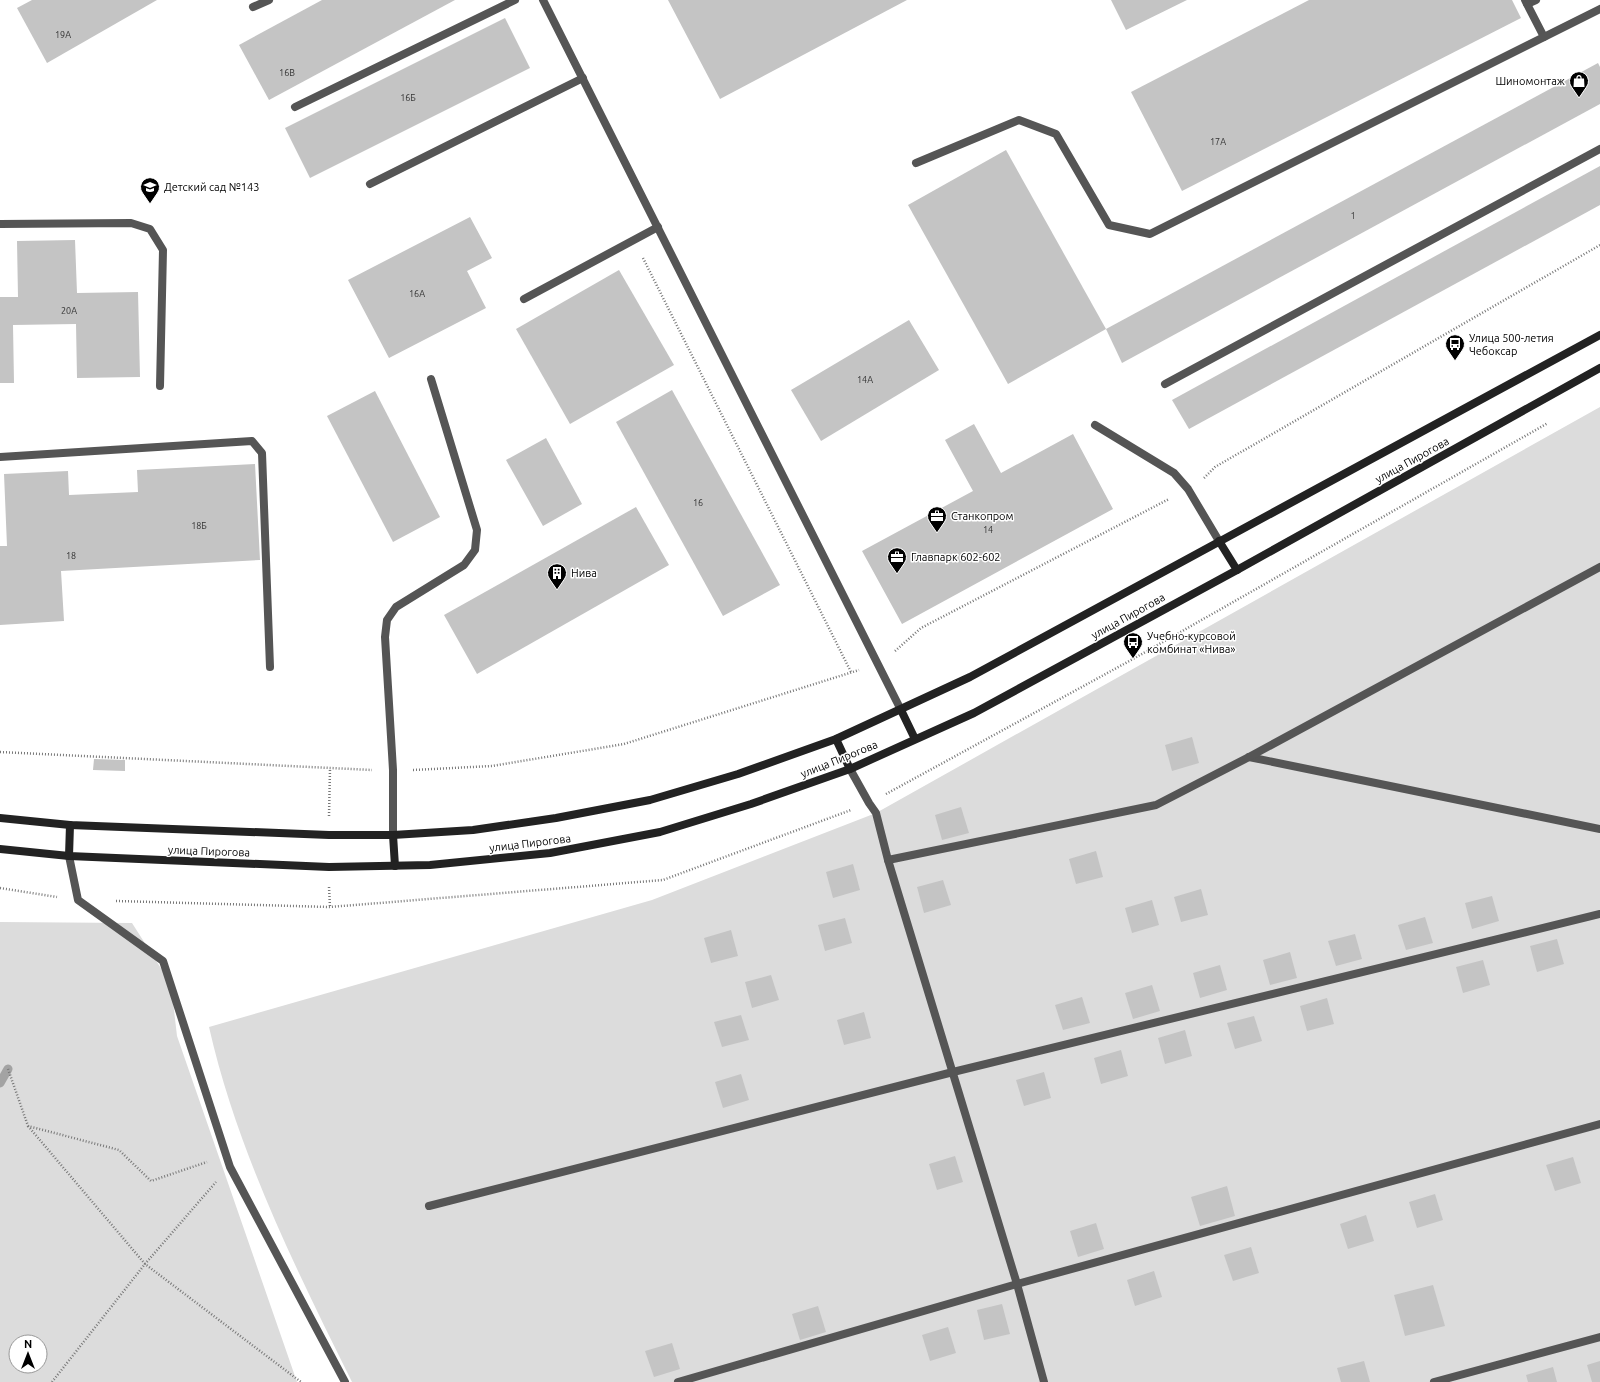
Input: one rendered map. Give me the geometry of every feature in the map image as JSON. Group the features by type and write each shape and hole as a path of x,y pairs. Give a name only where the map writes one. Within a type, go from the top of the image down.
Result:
{"main road":[{"name":"улица Пирогова","path":"0,818 70,825 329,835 393,835 473,830 556,818 650,800 738,774 836,739 970,677 1600,335"},
{"name":"улица Пирогова","path":"0,849 69,856 329,868 430,865 550,853 660,832 751,804 850,768 974,713 1236,570 1600,368"},
{"path":"1219,542 1236,570"},
{"path":"901,710 915,739"},
{"path":"836,739 850,768"},
{"path":"69,856 70,825"},
{"path":"393,835 395,866"}],"street":[{"path":"254,7 268,0"},
{"path":"295,107 515,0"},
{"path":"543,0 901,710"},
{"path":"1536,0 1526,2 1544,37"},
{"path":"916,163 1019,120 1056,134 1110,225 1150,234 1600,9"},
{"path":"370,184 583,78"},
{"path":"1165,384 1600,149"},
{"path":"0,224 131,223 150,229 163,250 160,386"},
{"path":"524,298 658,227"},
{"path":"393,835 393,770 385,637 387,620 396,607 464,565 475,550 477,530 431,379"},
{"path":"1095,425 1174,473 1188,489 1219,542"},
{"path":"0,457 252,440 262,453 270,667"},
{"path":"888,860 1156,805 1249,757 1600,567"},
{"path":"1249,757 1600,830"},
{"path":"850,768 876,813 888,860 1017,1284 1044,1382"},
{"path":"69,856 78,900 163,961 230,1167 345,1382"},
{"path":"429,1206 953,1072 1600,914"},
{"path":"678,1382 1017,1284 1600,1124"},
{"path":"1434,1382 1600,1338"}],"path":[{"path":"634,240 851,672"},
{"path":"1198,484 1215,467 1600,246"},
{"path":"894,652 921,628 1175,496"},
{"path":"406,770 492,766 624,744 862,669"},
{"path":"0,752 377,770"},
{"path":"329,817 330,768"},
{"path":"329,888 330,907"},
{"path":"8,1069 28,1126 145,1264 301,1382"},
{"path":"28,1126 119,1150 151,1181 227,1156"},
{"path":"52,1382 145,1264 230,1167"}],"shaded area":[{"path":"1600,407 1600,1382 352,1382 270,1209 235,1119 209,1027 652,900 876,813"},
{"path":"0,922 132,923 171,984 177,1036 297,1382 0,1382"}],"building":[{"path":"32,0 157,0 47,63 17,8"},
{"path":"322,0 455,0 269,100 239,45"},
{"path":"668,0 907,0 720,99"},
{"path":"1111,0 1187,0 1126,30"},
{"path":"1309,0 1512,0 1521,18 1182,191 1131,92"},
{"path":"505,18 530,68 310,178 285,128"},
{"path":"1598,63 1600,67 1600,104 1122,363 1106,329"},
{"path":"1006,150 1106,329 1008,384 908,205"},
{"path":"1600,166 1600,205 1189,429 1172,400"},
{"path":"470,217 492,258 467,271 486,308 389,358 348,280"},
{"path":"75,240 77,293 138,292 140,377 77,378 76,324 13,325 14,383 0,383 0,297 18,297 17,241"},
{"path":"619,270 674,365 570,424 516,329"},
{"path":"909,320 939,370 821,441 791,390"},
{"path":"672,390 780,585 723,616 616,422"},
{"path":"375,391 440,517 393,542 327,416"},
{"path":"974,424 1001,473 1073,434 1113,509 902,624 862,551 973,491 945,440"},
{"path":"546,438 582,504 543,526 506,460"},
{"path":"255,464 260,560 61,571 64,621 0,625 0,546 7,546 4,474 68,471 69,495 138,492 137,470"},
{"name":"Нива","path":"636,507 669,565 477,674 444,615"},
{"path":"1192,737 1199,763 1172,771 1165,745"},
{"path":"94,759 125,760 125,771 93,770"},
{"path":"961,807 969,833 942,840 935,815"},
{"path":"1096,851 1103,877 1076,884 1069,859"},
{"path":"853,864 860,890 833,898 826,872"},
{"path":"943,880 951,905 924,913 917,887"},
{"path":"1201,889 1208,915 1181,922 1174,897"},
{"path":"1492,896 1499,921 1472,929 1465,903"},
{"path":"1152,900 1159,925 1132,933 1125,908"},
{"path":"1425,917 1433,943 1406,950 1398,925"},
{"path":"845,918 852,943 825,951 818,925"},
{"path":"731,930 738,956 711,963 704,938"},
{"path":"1355,934 1362,959 1336,966 1328,941"},
{"path":"1557,939 1564,964 1537,972 1530,946"},
{"path":"1290,952 1297,978 1270,985 1263,960"},
{"path":"1483,960 1490,985 1463,993 1456,967"},
{"path":"1220,965 1227,990 1200,998 1193,973"},
{"path":"771,975 779,1000 752,1008 745,982"},
{"path":"1152,985 1160,1011 1133,1019 1125,993"},
{"path":"1082,997 1090,1023 1063,1030 1055,1005"},
{"path":"1327,998 1334,1024 1307,1031 1300,1006"},
{"path":"864,1012 871,1038 844,1045 837,1020"},
{"path":"741,1015 749,1040 722,1047 714,1022"},
{"path":"1254,1016 1262,1041 1235,1049 1227,1023"},
{"path":"1185,1030 1192,1056 1165,1064 1158,1038"},
{"path":"1121,1050 1128,1076 1101,1084 1094,1058"},
{"path":"1044,1072 1051,1098 1024,1106 1016,1080"},
{"path":"741,1074 749,1100 723,1108 715,1082"},
{"path":"955,1156 963,1182 937,1190 929,1164"},
{"path":"1573,1157 1581,1183 1555,1191 1546,1165"},
{"path":"1227,1186 1235,1216 1200,1226 1191,1197"},
{"path":"1435,1194 1443,1220 1417,1228 1409,1202"},
{"path":"1366,1215 1374,1241 1348,1249 1340,1224"},
{"path":"1096,1223 1104,1249 1078,1257 1070,1231"},
{"path":"1251,1247 1259,1273 1233,1281 1224,1255"},
{"path":"1154,1271 1162,1297 1135,1306 1127,1280"},
{"path":"1433,1285 1445,1326 1405,1336 1394,1295"},
{"path":"1002,1304 1010,1334 984,1340 977,1310"},
{"path":"818,1306 826,1332 800,1340 792,1314"},
{"path":"948,1327 956,1353 930,1361 922,1335"},
{"path":"672,1343 680,1369 654,1377 645,1351"},
{"path":"1364,1361 1370,1382 1341,1382 1337,1368"},
{"path":"1600,1361 1600,1382 1592,1382 1587,1365"},
{"path":"1553,1367 1557,1382 1528,1382 1526,1375"}],"waterway":[{"path":"0,1083 8,1069"}],"place":[{"name":"Шиномонтаж","path":"1579,98"},
{"name":"Детский сад №143","path":"150,204"},
{"name":"Улица 500-летия Чебоксар","path":"1455,361"},
{"name":"Станкопром","path":"937,533"},
{"name":"Главпарк 602-602","path":"897,574"},
{"name":"Нива","path":"557,590"},
{"name":"Учебно-курсовой комбинат «Нива»","path":"1133,659"}]}
